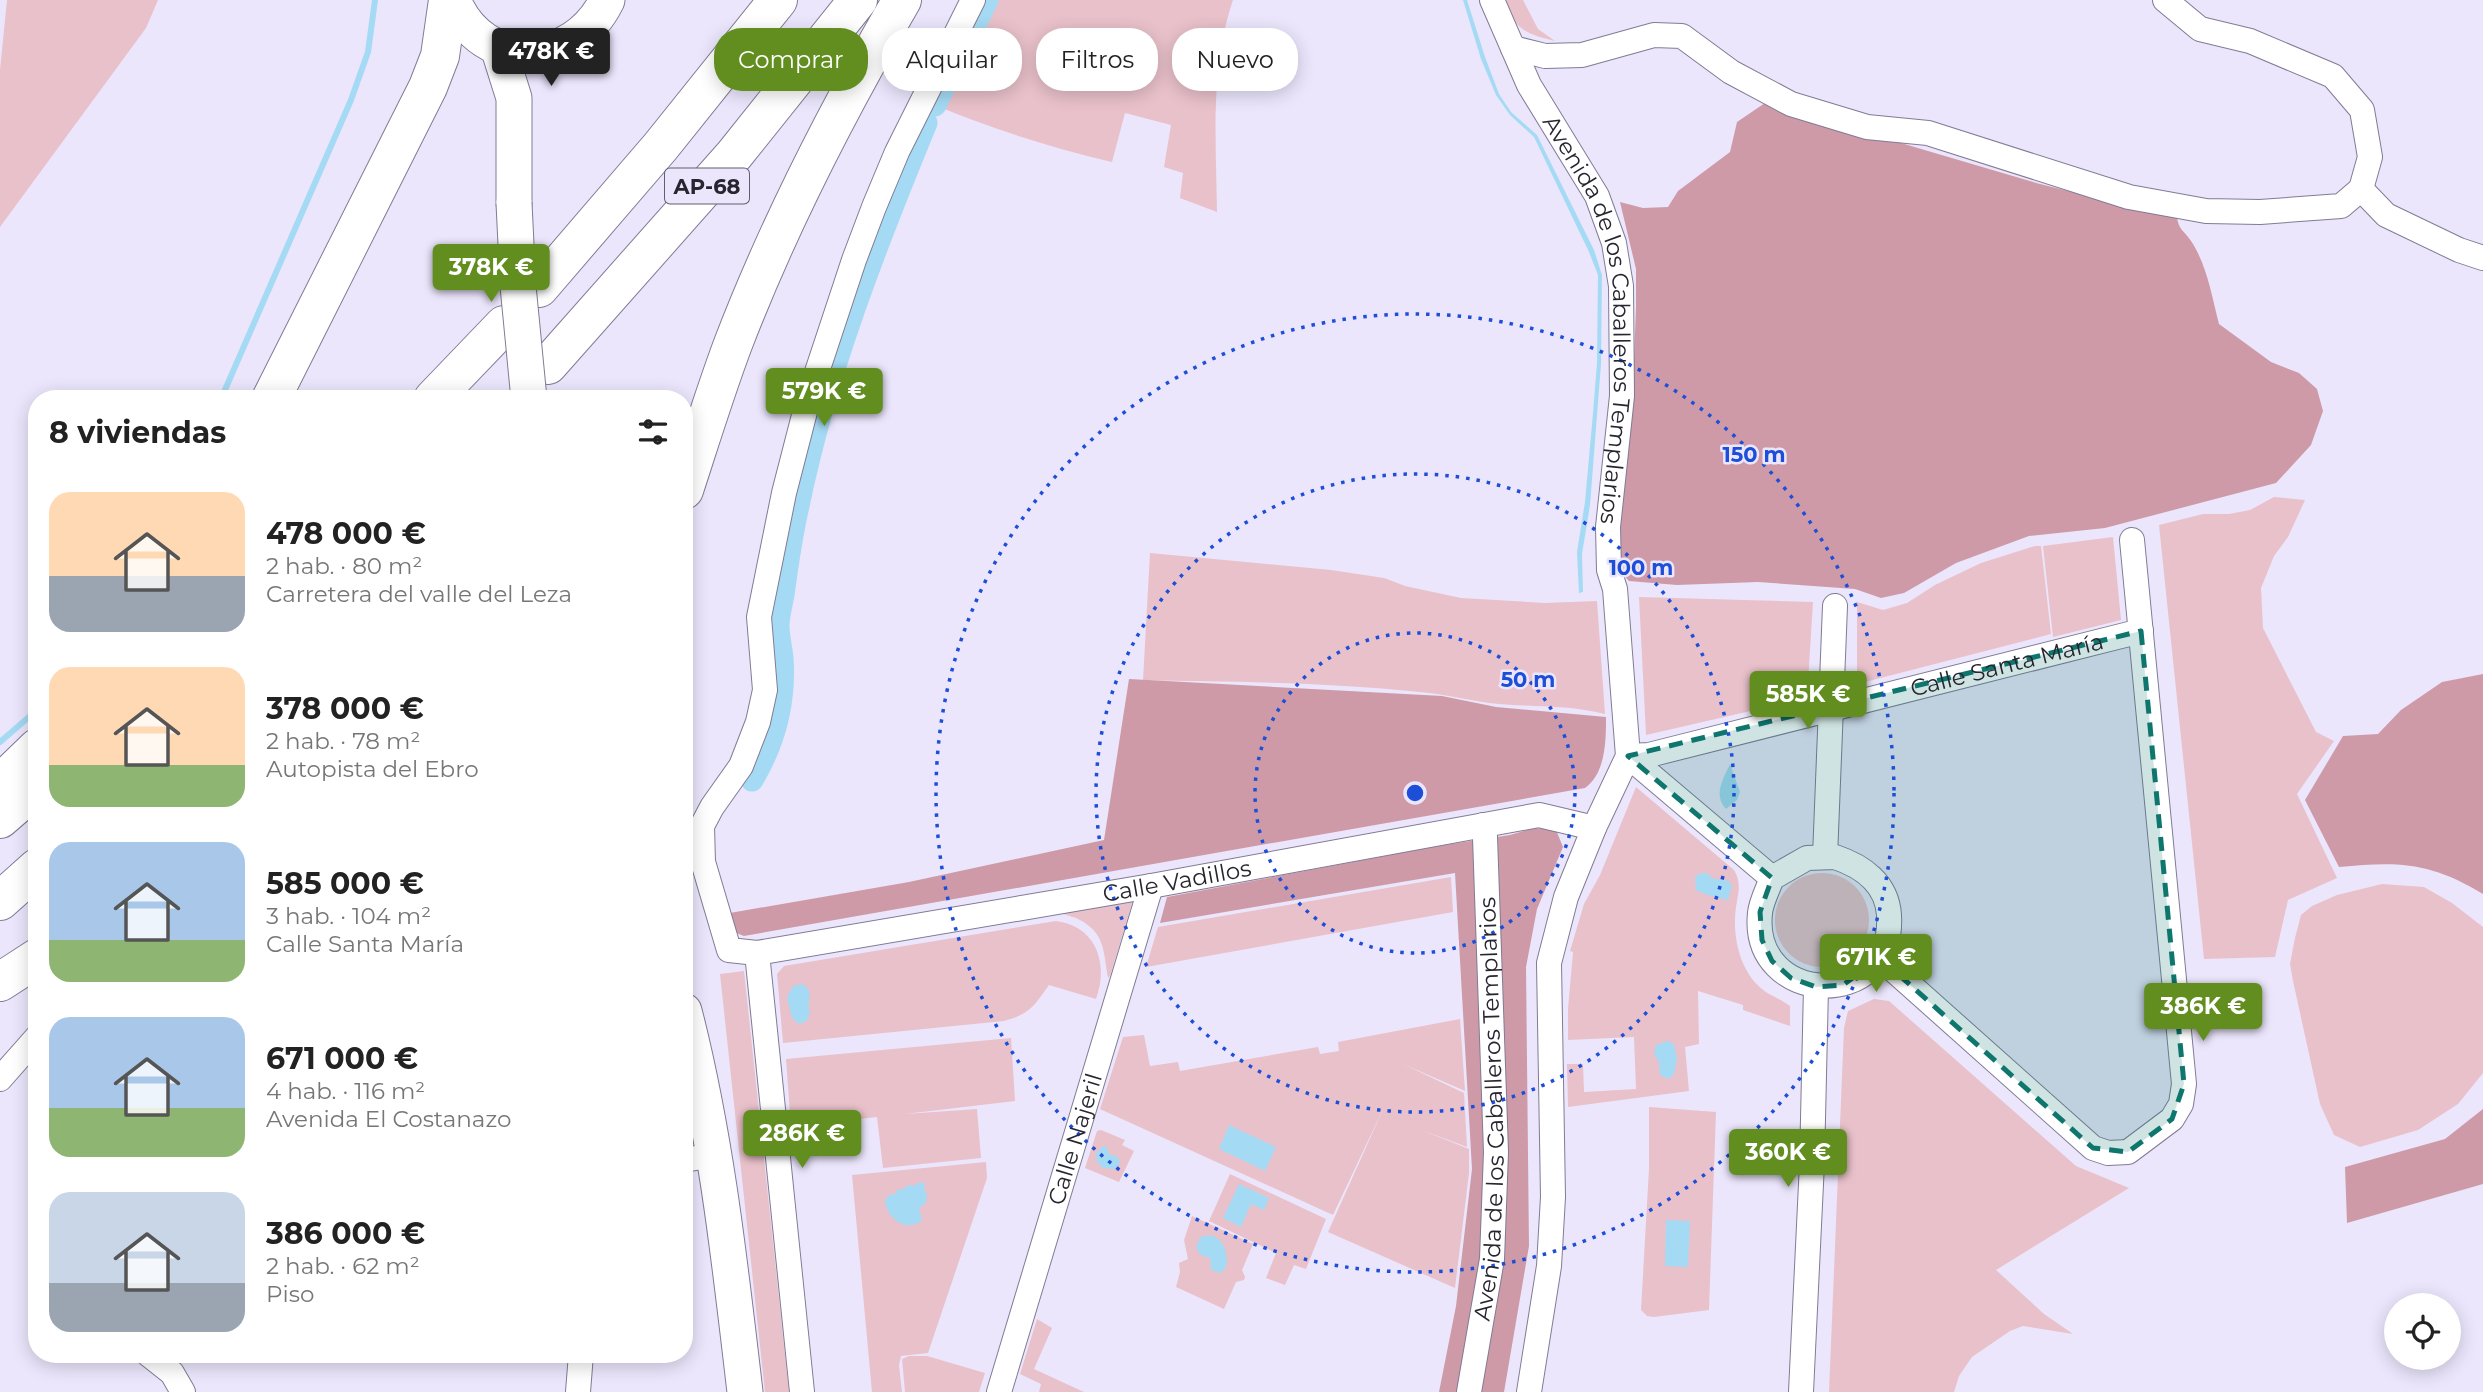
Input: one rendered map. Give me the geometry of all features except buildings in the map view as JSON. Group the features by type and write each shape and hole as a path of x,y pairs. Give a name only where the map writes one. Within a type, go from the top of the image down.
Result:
{"highway":[{"path":"276,390 428,88 440,56 451,0"},
{"name":"AP-68","path":"539,288 660,146 778,0"},
{"name":"AP-68","path":"548,365 734,155 858,0"},
{"path":"693,463 733,345 770,255 829,131 902,0"},
{"path":"442,390 504,325"},
{"path":"0,784 28,757"},
{"path":"0,819 28,795"},
{"path":"0,901 28,876"},
{"path":"0,982 28,964"}],"main road":[{"path":"451,0 471,28 498,47 516,52 537,53 563,46 577,38 590,27 607,0"},
{"path":"498,47 514,98 514,203 518,286 528,390"},
{"path":"514,98 537,53"},
{"path":"693,1045 696,1056 699,1158 745,1392"}],"street":[{"path":"802,1392 757,953 729,950 702,862 702,826 741,766 758,722 765,690 759,617 784,493 809,396 832,323 897,152 973,0"},
{"name":"Avenida de los Caballeros Templarios","path":"1492,0 1529,85 1597,196 1614,243 1619,275 1622,396 1608,527 1609,570 1615,589 1628,756 1594,828 1566,897 1549,963 1553,1197 1549,1266 1529,1392"},
{"path":"1513,48 1545,56 1582,54 1654,35 1682,36 1731,72 1791,104 1867,127 1927,132 2129,197 2206,211 2260,212 2341,206 2361,189 2370,157 2362,110 2333,76 2249,41 2200,29 2165,0"},
{"path":"2361,189 2386,215 2459,250 2483,258"},
{"path":"1880,958 2093,1148 2108,1153 2128,1152 2172,1119 2182,1104 2184,1084 2132,540"},
{"path":"1825,857 1835,606"},
{"name":"Calle Santa María","path":"1628,756 1649,755 2141,631"},
{"path":"1628,756 1772,878"},
{"name":"Calle Vadillos","path":"757,953 1151,886 1539,815 1594,828"},
{"name":"Avenida de los Caballeros Templarios","path":"1469,1392 1492,1259 1496,1152 1483,825"},
{"path":"1835,857 1858,864 1878,882 1889,905 1890,931 1880,958 1865,974 1843,985 1816,987 1791,978 1772,961 1762,940 1760,912 1772,878 1807,858 1835,857"},
{"name":"Calle Najeril","path":"999,1392 1151,886"},
{"path":"1801,1392 1812,1163 1816,987"},
{"path":"0,1079 28,1047"},
{"path":"159,1363 172,1373 183,1392"},
{"path":"578,1392 580,1363"}],"highlighted area":[{"path":"2141,631 2184,1084 2172,1119 2128,1152 2093,1148 1880,958 1843,985 1816,987 1791,978 1772,961 1762,940 1760,912 1772,878 1628,756"}],"shaded area":[{"path":"7,0 158,0 146,28 0,227 0,70"},
{"path":"995,0 1233,0 1225,28 1172,28 1172,91 1217,91 1217,212 1180,198 1183,173 1164,167 1171,125 1125,113 1112,162 1023,137 937,106 945,91 1022,91 1022,28 980,28"},
{"path":"1504,0 1523,0 1538,29 1555,41 1523,29 1512,18"},
{"path":"1765,103 2040,184 2177,218 2201,260 2219,324 2271,362 2299,373 2317,389 2323,411 2311,445 2276,483 2105,528 2029,536 1956,563 1904,593 1881,598 1855,589 1758,582 1677,585 1629,581 1618,569 1616,529 1626,456 1634,362 1636,269 1620,202 1643,208 1668,207 1678,191 1730,152 1737,122"},
{"path":"2274,497 2305,500 2288,537 2274,556 2261,588 2263,628 2316,732 2334,741 2297,794 2337,878 2288,900 2275,957 2204,959 2159,525 2203,514 2229,514 2250,510"},
{"path":"2113,537 2121,620 2053,637 2043,546"},
{"path":"2041,546 2051,634 1857,684 1857,602 1883,610 1907,603 1935,585 1981,563"},
{"path":"1150,553 1331,570 1384,578 1405,586 1461,598 1545,603 1597,601 1605,714 1351,686 1143,680"},
{"path":"1639,597 1813,602 1807,698 1646,735"},
{"path":"2483,674 2483,894 2447,875 2414,866 2379,864 2339,867 2305,800 2343,736 2378,734 2401,710 2442,682"},
{"path":"1129,679 1442,696 1496,707 1606,717 1605,746 1597,774 1585,788 744,936 729,930 724,914 909,882 1104,840"},
{"path":"1636,787 1734,870 1739,884 1735,929 1739,951 1754,981 1768,994 1790,1006 1790,1026 1743,1010 1743,1005 1698,991 1699,1044 1685,1047 1689,1091 1568,1107 1567,1064 1583,1064 1584,1092 1636,1089 1634,1037 1568,1040 1568,1009 1573,952 1570,951 1584,904 1600,875"},
{"path":"1534,828 1556,830 1563,847 1537,909 1526,967 1529,1246 1504,1392 1439,1392 1456,1306 1472,1169 1455,873 1160,923 1167,897 1510,835"},
{"path":"1822,873 1840,877 1855,887 1865,902 1869,920 1865,938 1855,953 1840,963 1822,967 1804,963 1789,953 1779,938 1775,920 1779,902 1789,887 1804,877"},
{"path":"1451,877 1453,912 1146,967 1158,927"},
{"path":"2382,884 2424,887 2452,903 2483,927 2483,1073 2458,1104 2418,1130 2360,1147 2334,1135 2320,1104 2290,964 2301,915 2312,906 2337,895"},
{"path":"1133,900 1108,978 1104,951 1093,929 1076,918 1061,913"},
{"path":"1056,921 1081,930 1096,948 1101,972 1096,999 1049,985 1031,1008 1004,1021 783,1043 777,974 784,966"},
{"path":"744,971 789,1392 765,1392 720,974"},
{"path":"1874,999 1889,1001 2076,1166 2129,1188 1996,1270 2044,1314 2073,1334 2023,1326 2010,1331 1972,1357 1959,1376 1954,1392 1829,1392 1844,1028 1848,1011"},
{"path":"1460,1019 1465,1091 1403,1064 1464,1093 1467,1147 1419,1129 1469,1149 1469,1173 1455,1288 1328,1232 1385,1105 1333,1215 1100,1109 1123,1037 1144,1035 1150,1066 1178,1062 1180,1071 1318,1047 1320,1054 1339,1051 1338,1042"},
{"path":"1011,1038 1015,1101 905,1114 977,1109 981,1158 883,1168 877,1117 791,1127 786,1059"},
{"path":"1649,1107 1716,1112 1709,1310 1654,1317 1647,1316 1641,1310 1649,1169"},
{"path":"2483,1109 2483,1184 2347,1223 2345,1167 2445,1139"},
{"path":"1101,1130 1125,1140 1122,1145 1134,1151 1119,1182 1085,1168 1097,1131"},
{"path":"986,1162 987,1178 928,1353 901,1356 899,1365 902,1392 872,1392 852,1175"},
{"path":"1230,1174 1326,1219 1306,1269 1294,1265 1285,1285 1266,1278 1276,1253 1209,1221"},
{"path":"1192,1216 1253,1244 1242,1270 1244,1280 1236,1282 1224,1309 1176,1287 1180,1272 1179,1263 1188,1259 1184,1240"},
{"path":"1037,1319 1052,1328 1034,1369 1084,1392 1039,1392 1041,1384 1020,1374"},
{"path":"909,1356 927,1356 985,1373 979,1392 905,1392 902,1359"}],"water":[{"path":"1463,0 1467,0 1499,94 1511,112 1537,135 1594,250 1602,275 1601,364 1590,505 1582,554 1583,592 1579,593 1577,552 1585,502 1597,363 1598,275 1534,137 1510,115 1496,95 1481,59"},
{"path":"1730,764 1740,792 1737,800 1726,809 1720,793"},
{"path":"1706,873 1711,878 1728,881 1732,885 1728,900 1696,890 1695,878 1698,874"},
{"path":"802,984 809,993 810,1012 807,1021 799,1024 792,1018 787,997 793,986"},
{"path":"1668,1041 1674,1044 1677,1059 1674,1074 1668,1079 1660,1075 1659,1062 1654,1054 1656,1045"},
{"path":"1229,1125 1276,1147 1265,1171 1219,1149"},
{"path":"1103,1146 1107,1147 1108,1153 1119,1158 1119,1165 1115,1169 1103,1168 1097,1162 1096,1153"},
{"path":"921,1182 925,1184 924,1192 927,1192 926,1203 919,1208 922,1220 916,1224 904,1225 889,1213 885,1200 898,1189 902,1190 908,1185"},
{"path":"1239,1184 1269,1198 1264,1210 1251,1204 1241,1227 1223,1218"},
{"path":"1666,1220 1690,1221 1688,1267 1665,1266"},
{"path":"1211,1235 1222,1243 1225,1251 1227,1265 1221,1273 1211,1270 1210,1258 1201,1255 1196,1248 1200,1237"}],"waterway":[{"path":"225,390 351,100 368,52 375,0"},
{"path":"935,105 987,0"},
{"path":"752,780 772,736 780,706 782,658 778,618 793,528 809,457 853,312 926,123"},
{"path":"0,742 28,718"}]}
